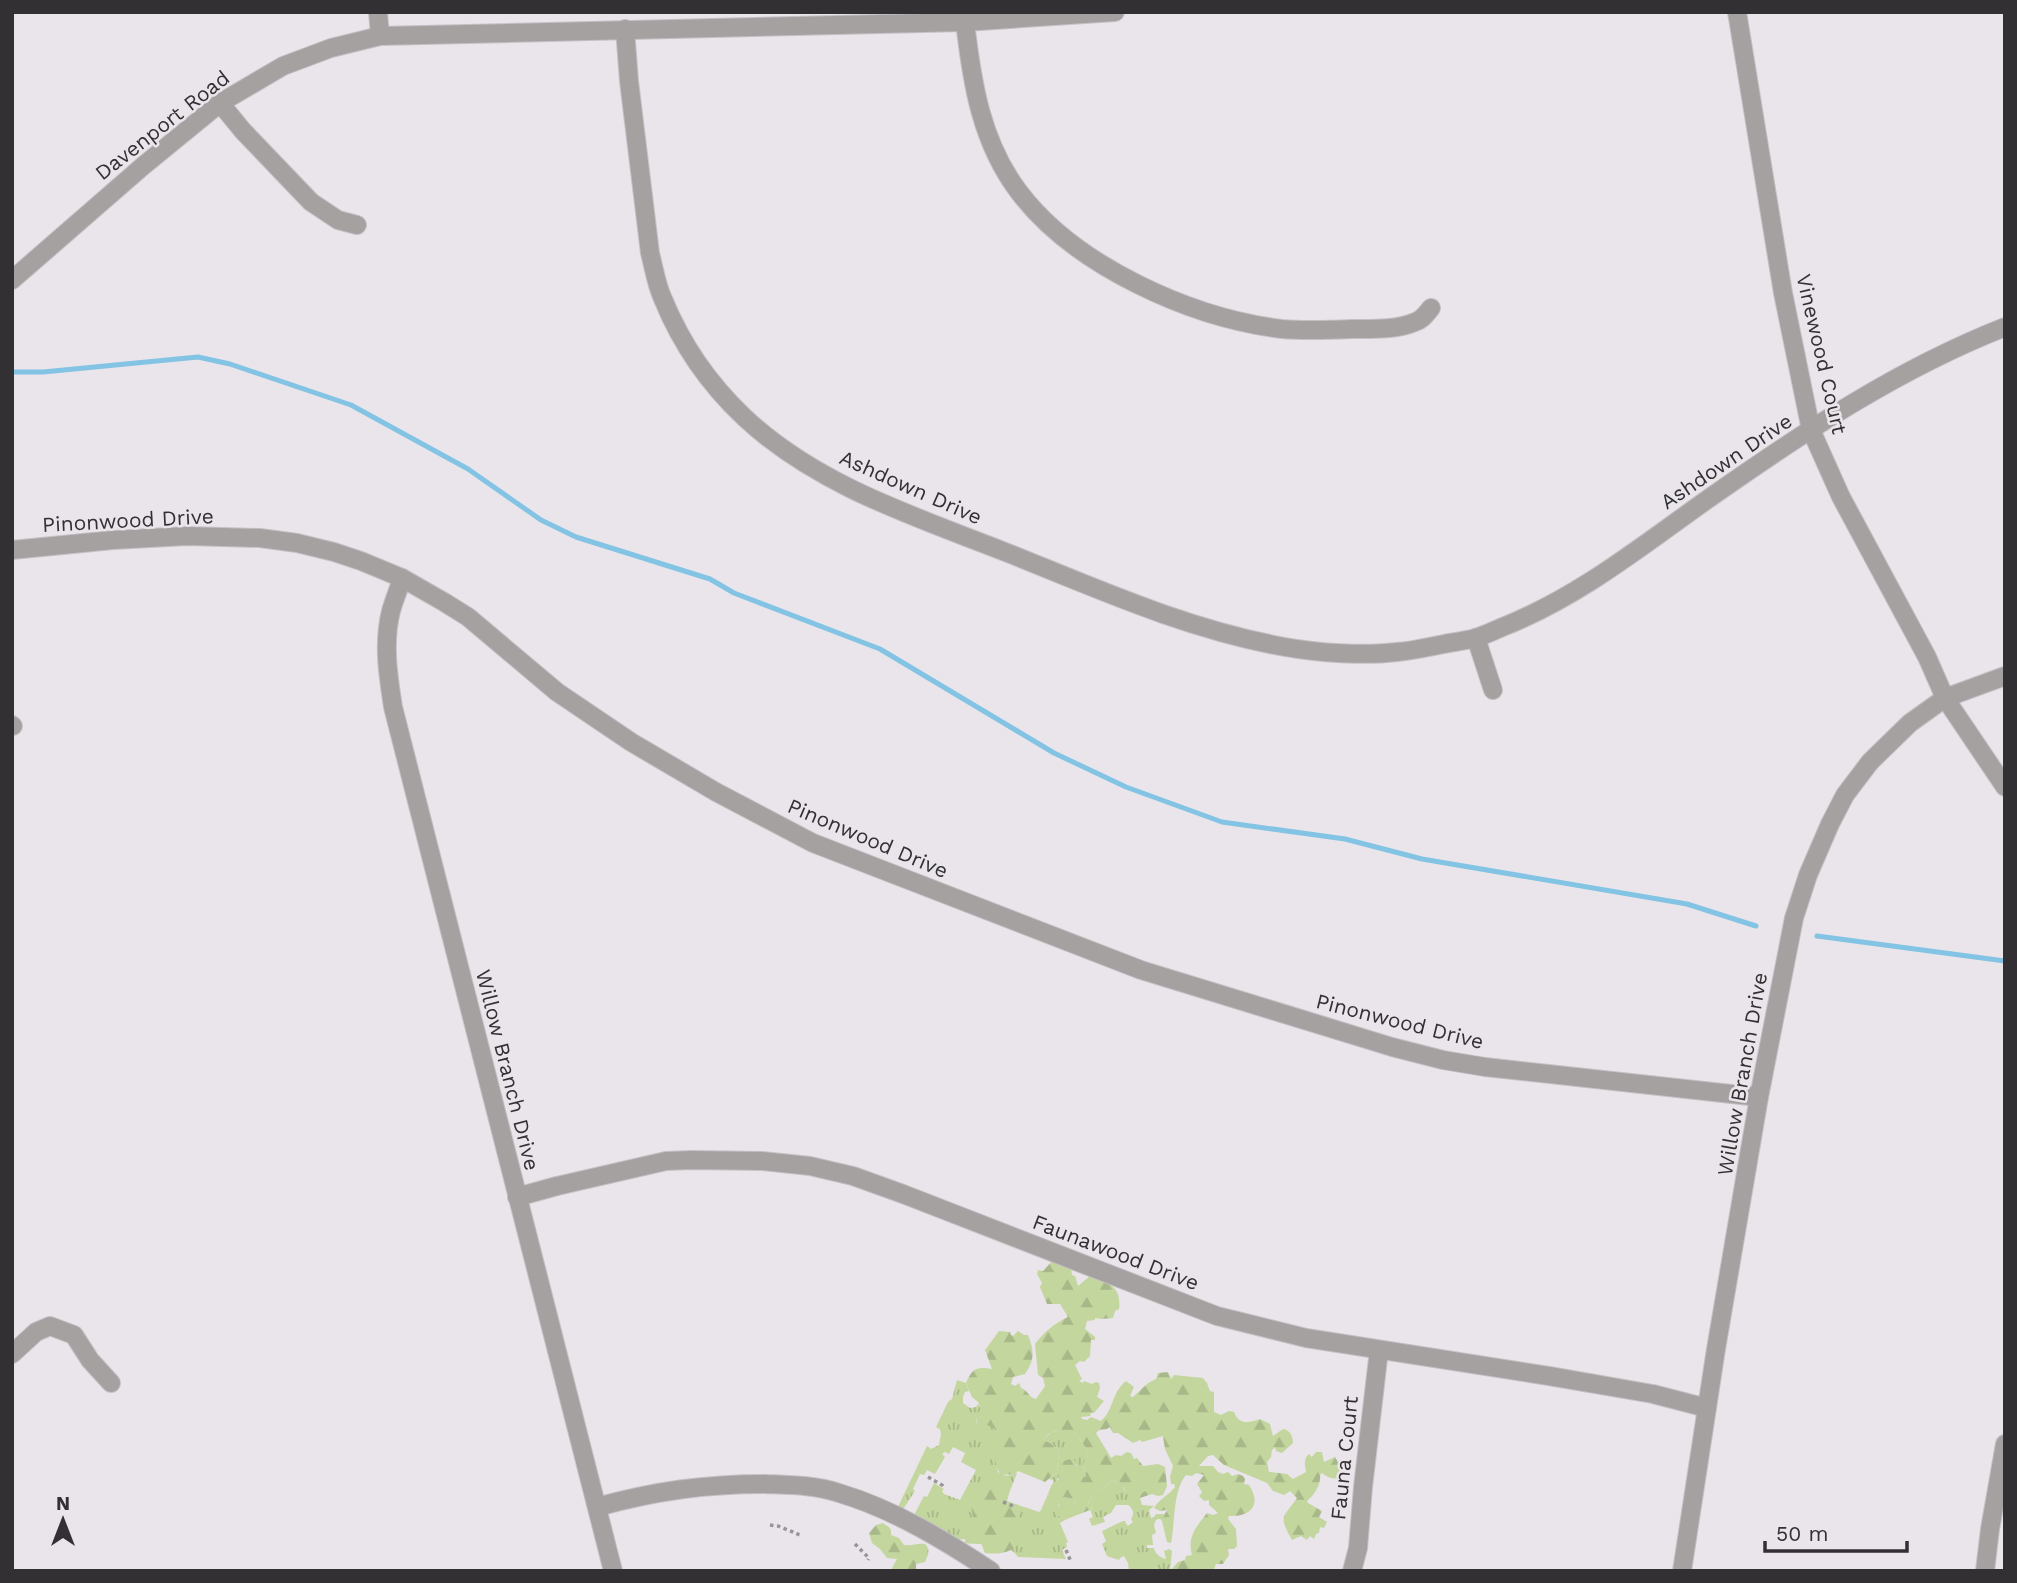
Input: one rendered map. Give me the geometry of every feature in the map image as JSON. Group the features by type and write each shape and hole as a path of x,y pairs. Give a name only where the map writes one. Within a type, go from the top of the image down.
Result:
{"street":[{"path":"378,12 380,36"},
{"name":"Davenport Road","path":"12,280 220,103 283,66 331,48 380,36 965,22 1115,12"},
{"name":"Vinewood Court","path":"1737,12 1783,293 1811,430 1841,498 1927,657 1945,698 2005,787"},
{"path":"965,22 977,101 986,134 999,164 1019,193 1043,220 1104,266 1151,291 1184,304 1240,321 1282,328 1380,328 1415,322 1431,309"},
{"name":"Ashdown Drive","path":"625,29 650,253 663,299 684,343 715,386 743,416 785,450 832,480 894,508 1173,618 1226,634 1289,648 1355,653 1397,652 1476,638 1538,613 1598,578 1762,461 1870,392 1959,345 2005,327"},
{"path":"220,103 311,202 338,220 356,225"},
{"name":"Pinonwood Drive","path":"12,550 187,536 260,538 334,552 402,579 444,602 468,617 558,692 601,723 716,792 786,830 849,858 1140,970 1380,1044 1443,1060 1759,1097"},
{"name":"Willow Branch Drive","path":"402,579 391,611 387,638 387,668 393,707 613,1571"},
{"path":"1476,638 1493,690"},
{"name":"Willow Branch Drive","path":"1682,1571 1706,1408 1759,1097 1794,918 1808,875 1830,824 1846,795 1870,762 1910,723 1945,698 2005,676"},
{"name":"Faunawood Drive","path":"517,1197 666,1161 762,1161 810,1166 853,1176 903,1194 1217,1315 1306,1338 1575,1380 1653,1394 1706,1408"},
{"path":"12,1354 36,1332 50,1326 74,1335 90,1360 111,1383"},
{"name":"Fauna Court","path":"1352,1571 1358,1548 1379,1350"},
{"path":"1985,1571 2004,1449"},
{"path":"597,1507 651,1493 702,1486 809,1486 838,1492 878,1507 918,1527 991,1571"}],"path":[{"path":"928,1477 942,1485 943,1482"},
{"path":"1003,1502 1016,1507"},
{"path":"770,1525 798,1534 797,1536"},
{"path":"855,1544 868,1560"},
{"path":"1066,1550 1071,1562"}],"green space":[{"path":"1053,1260 1071,1267 1078,1286 1091,1275 1108,1283 1118,1295 1119,1309 1115,1311 1113,1318 1087,1321 1085,1329 1095,1340 1091,1340 1090,1356 1075,1365 1082,1379 1079,1381 1099,1383 1097,1397 1104,1401 1094,1413 1081,1417 1082,1419 1091,1417 1101,1421 1126,1381 1134,1387 1130,1396 1133,1397 1156,1379 1158,1373 1168,1372 1171,1379 1174,1375 1203,1378 1210,1391 1214,1392 1214,1412 1221,1415 1234,1412 1238,1419 1244,1422 1260,1419 1270,1424 1273,1436 1283,1429 1291,1434 1293,1443 1282,1453 1276,1451 1275,1447 1272,1450 1267,1462 1269,1472 1287,1474 1293,1479 1306,1472 1306,1458 1309,1454 1312,1457 1316,1452 1322,1452 1324,1462 1335,1457 1339,1464 1345,1466 1341,1473 1343,1476 1338,1478 1322,1473 1316,1490 1307,1501 1322,1511 1319,1517 1327,1522 1324,1528 1320,1527 1314,1539 1310,1536 1307,1540 1301,1536 1292,1540 1288,1532 1284,1517 1297,1498 1290,1491 1284,1495 1273,1491 1267,1483 1224,1465 1213,1455 1208,1456 1199,1466 1213,1466 1223,1474 1228,1472 1232,1476 1243,1476 1244,1484 1249,1485 1253,1492 1254,1503 1244,1514 1229,1516 1228,1519 1236,1529 1237,1546 1228,1549 1229,1555 1223,1564 1216,1564 1213,1571 1170,1571 1178,1562 1185,1560 1186,1556 1192,1555 1192,1537 1207,1513 1218,1513 1209,1505 1209,1500 1204,1501 1199,1496 1202,1492 1197,1484 1204,1475 1186,1475 1177,1498 1171,1543 1167,1542 1162,1521 1158,1517 1163,1517 1167,1510 1154,1508 1175,1487 1171,1484 1173,1466 1165,1449 1163,1436 1133,1443 1118,1433 1113,1433 1110,1427 1099,1430 1096,1433 1111,1458 1127,1452 1143,1466 1158,1464 1165,1467 1167,1486 1163,1495 1152,1494 1140,1498 1139,1494 1146,1491 1142,1481 1130,1488 1129,1494 1120,1482 1112,1480 1092,1495 1088,1502 1092,1505 1091,1512 1090,1510 1067,1519 1057,1515 1057,1508 1061,1502 1076,1506 1074,1499 1064,1497 1056,1501 1048,1494 1052,1484 1059,1479 1064,1461 1076,1461 1078,1476 1086,1477 1083,1465 1088,1452 1074,1432 1068,1432 1066,1439 1061,1437 1062,1432 1059,1431 1044,1438 1059,1450 1057,1472 1045,1482 1018,1471 1015,1474 1001,1475 994,1454 1000,1434 990,1426 977,1426 976,1415 981,1409 966,1383 976,1369 992,1369 985,1350 999,1331 1010,1332 1013,1336 1018,1331 1028,1335 1032,1359 1025,1374 1013,1377 1011,1384 1015,1386 1019,1383 1021,1388 1036,1399 1045,1386 1043,1378 1038,1375 1035,1344 1050,1328 1068,1317 1060,1304 1047,1304 1040,1287 1042,1283 1037,1274 1038,1270 1043,1271"},
{"path":"957,1380 966,1383 969,1391 965,1392 963,1403 970,1408 978,1404 981,1409 976,1419 977,1425 990,1425 1000,1434 1000,1442 994,1453 998,1472 1006,1476 1017,1473 1006,1501 1039,1512 1048,1494 1050,1498 1074,1499 1076,1506 1058,1505 1057,1515 1067,1519 1060,1523 1068,1542 1067,1547 1062,1550 1066,1559 1018,1557 1001,1546 965,1543 965,1539 955,1540 913,1517 934,1483 944,1489 944,1494 960,1500 976,1470 961,1462 965,1453 953,1447 949,1454 942,1454 945,1457 935,1474 927,1470 924,1475 920,1474 913,1489 915,1491 902,1511 897,1509 927,1446 931,1449 939,1445 941,1434 936,1427 952,1399"},
{"path":"1058,1431 1074,1432 1088,1452 1083,1465 1085,1479 1077,1476 1077,1464 1068,1461 1053,1484 1053,1480 1049,1479 1057,1472 1059,1450 1044,1438"},
{"path":"1112,1480 1120,1482 1126,1493 1129,1488 1143,1481 1146,1492 1139,1494 1142,1505 1154,1506 1149,1510 1151,1518 1156,1514 1164,1514 1156,1520 1156,1533 1152,1535 1153,1545 1147,1545 1147,1548 1154,1548 1158,1555 1166,1559 1164,1551 1172,1551 1170,1571 1129,1571 1124,1556 1119,1560 1107,1556 1102,1544 1106,1541 1102,1531 1123,1521 1126,1521 1128,1526 1133,1522 1130,1506 1116,1505 1111,1513 1103,1517 1105,1522 1092,1526 1089,1519 1093,1517 1092,1506 1088,1501 1097,1489 1107,1486"},
{"path":"982,1487 996,1488 1009,1494 1007,1501 1018,1505 1019,1518 1024,1521 1024,1530 1018,1544 1008,1551 985,1553 971,1506 973,1497"},
{"path":"883,1523 890,1529 891,1535 899,1538 904,1545 927,1546 925,1562 916,1564 916,1571 893,1571 897,1559 887,1558 872,1543 869,1533 876,1525"}],"waterway":[{"path":"12,372 43,372 198,357 230,364 351,405 468,469 541,520 576,537 710,579 734,593 880,649 1054,753 1126,787 1222,822 1345,839 1422,859 1687,904 1756,926"},
{"path":"1817,936 2005,961"}]}
